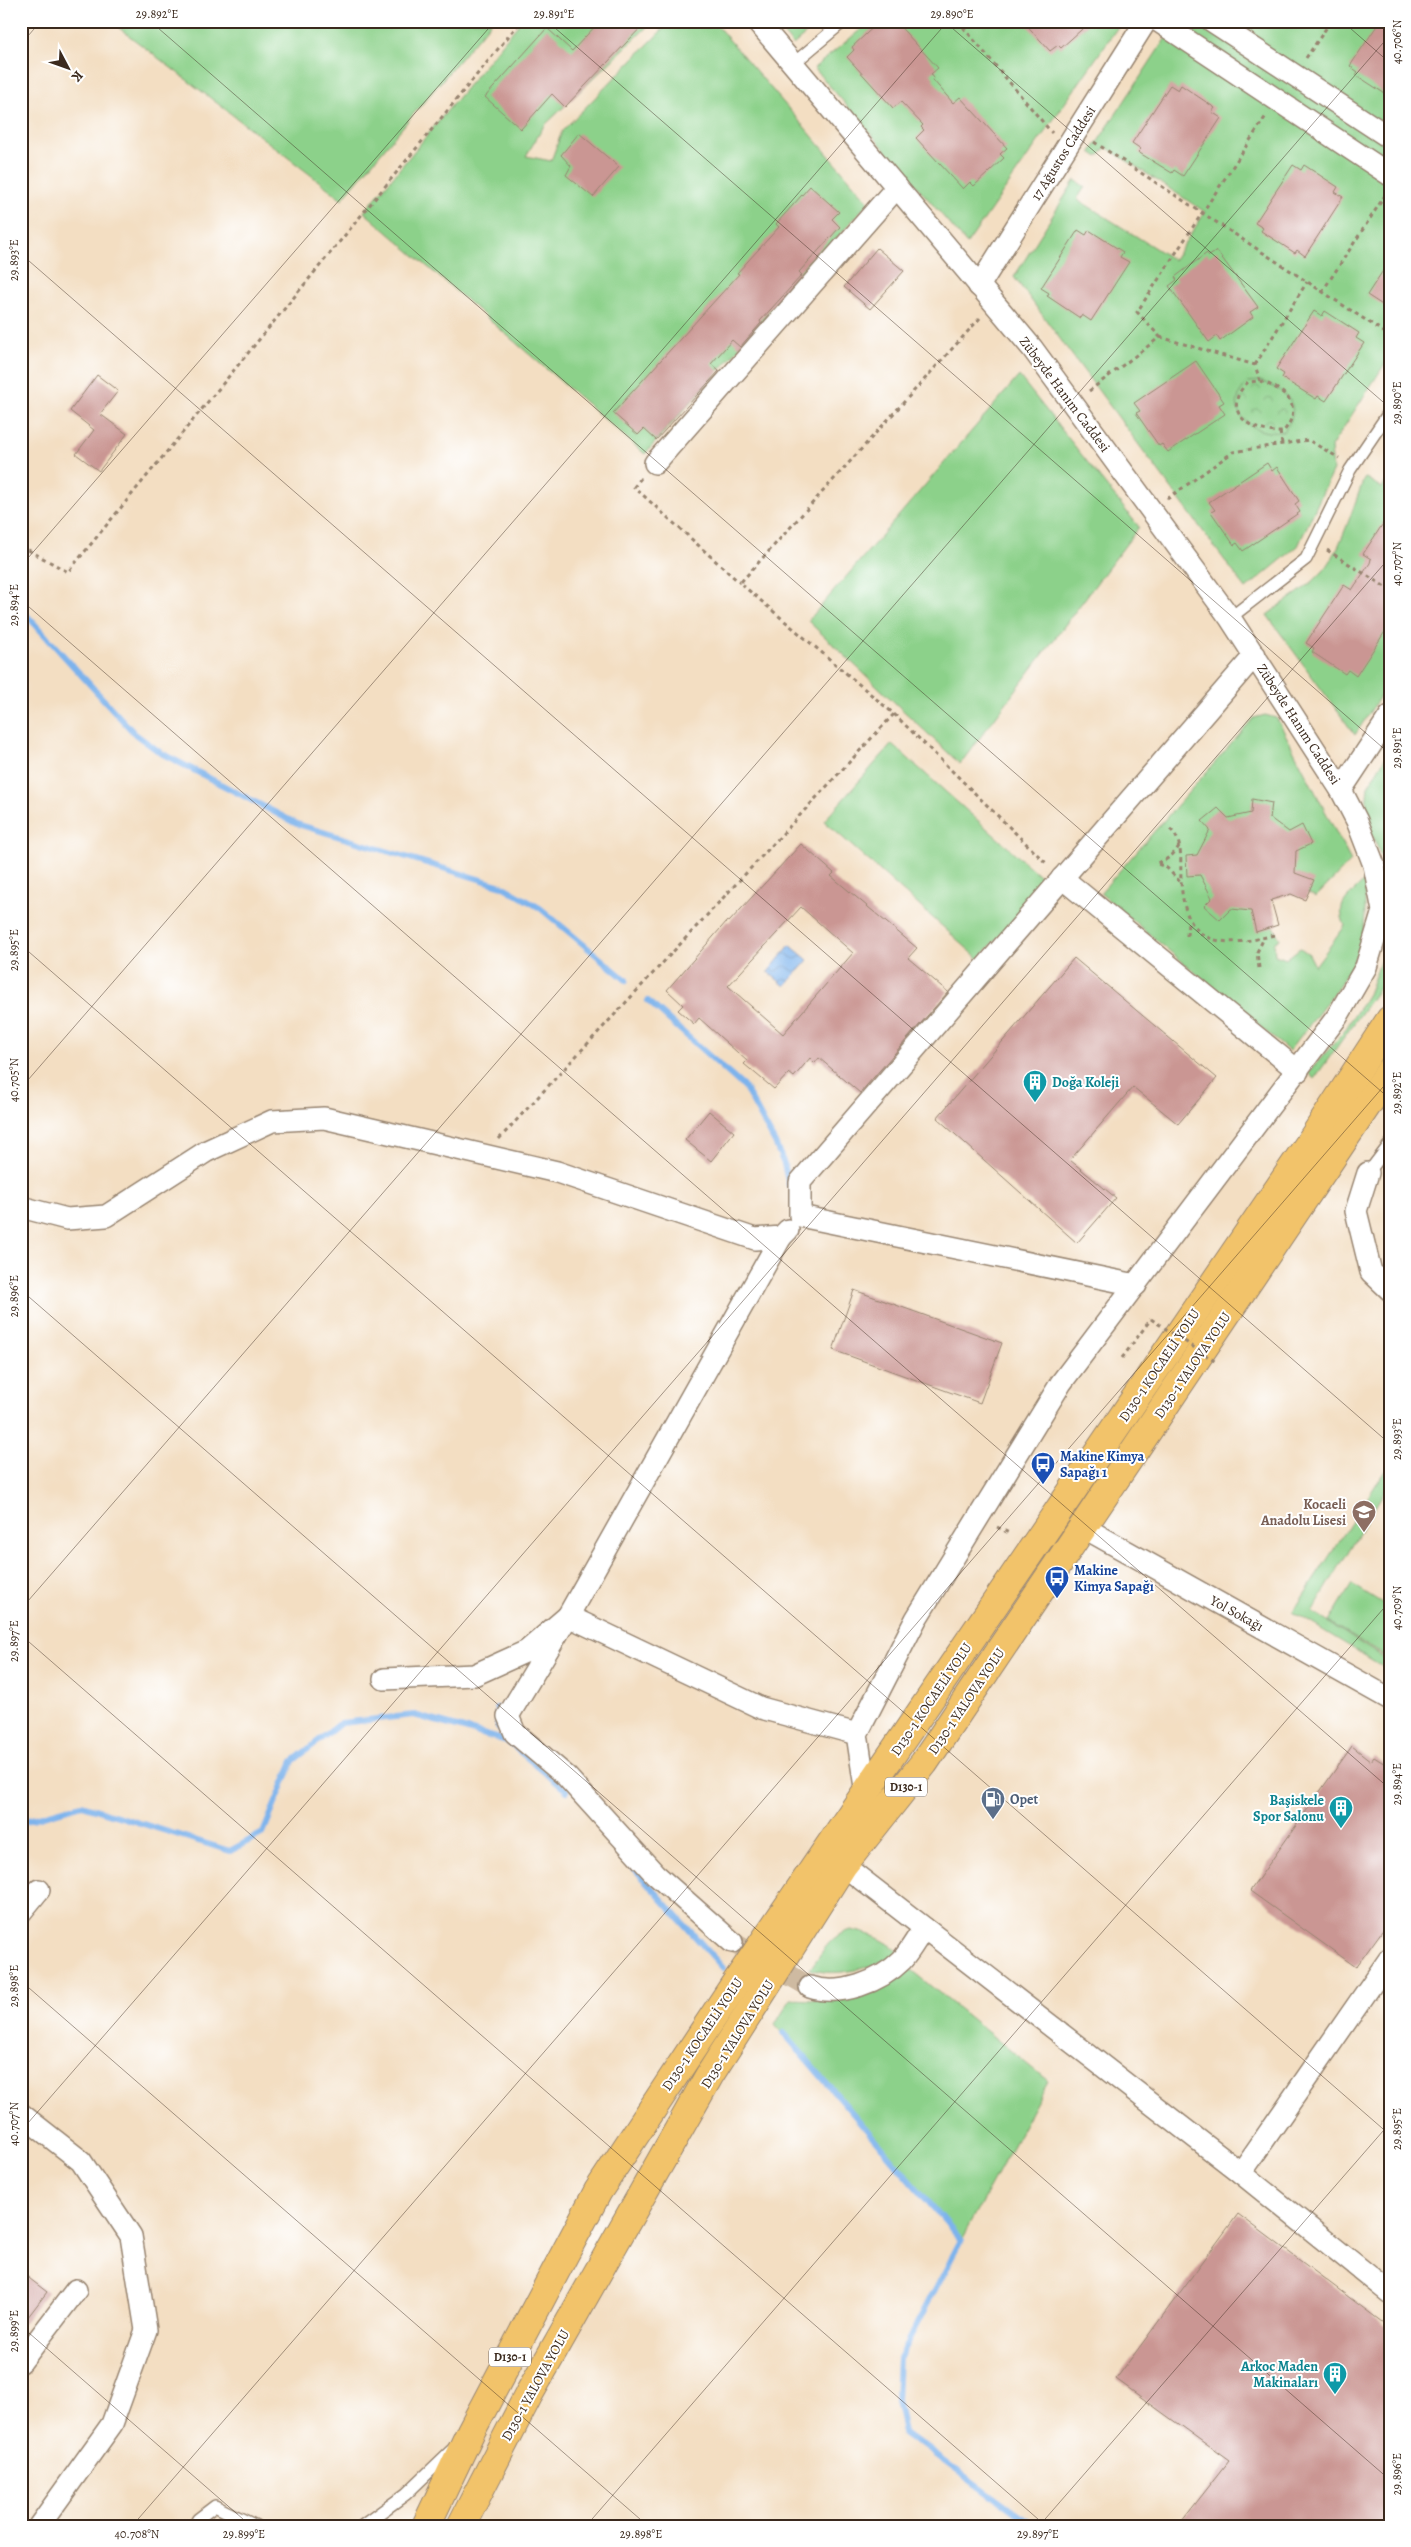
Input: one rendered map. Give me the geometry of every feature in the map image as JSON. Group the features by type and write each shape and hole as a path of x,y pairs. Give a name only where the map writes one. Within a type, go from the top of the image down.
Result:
{"highway":[{"name":"D130-1 KOCAELİ YOLU","path":"426,2526 471,2431 598,2191 1307,1147 1390,1020"},
{"name":"D130-1 YALOVA YOLU","path":"461,2526 529,2394 709,2076 843,1865 924,1763 1390,1071"}],"street":[{"name":"Zübeyde Hanım Caddesi","path":"757,21 1032,348 1230,618 1341,790 1357,821 1374,865 1383,910 1366,967 1337,1017 1061,1383 916,1619 857,1734"},
{"name":"17 Ağustos Caddesi","path":"979,286 1146,21"},
{"path":"1158,21 1390,175"},
{"path":"1212,21 1390,138"},
{"path":"655,463 897,186"},
{"path":"732,1942 655,1874 566,1776 515,1733 508,1716 568,1616 781,1237 800,1216 800,1182 1255,655"},
{"path":"1341,790 1390,716"},
{"path":"1062,878 1298,1071"},
{"path":"21,1207 67,1218 106,1216 207,1151 272,1121 324,1118 557,1172 755,1239 781,1237"},
{"path":"1368,1173 1356,1211 1371,1272 1390,1290"},
{"path":"800,1216 1136,1285"},
{"name":"Yol Sokağı","path":"1083,1527 1390,1699"},
{"path":"568,1616 761,1708 857,1734 866,1794"},
{"path":"384,1679 474,1675 527,1650 568,1616"},
{"path":"843,1865 1241,2173 1390,2293"},
{"path":"21,1912 39,1890"},
{"path":"810,1987 820,1990 844,1989 866,1984 902,1959 924,1928"},
{"path":"1241,2173 1390,1958"},
{"path":"21,2114 81,2161 131,2236 146,2330 112,2424 39,2526"},
{"path":"21,2362 76,2290"}],"lane":[{"path":"793,64 844,21"},
{"path":"1230,618 1306,559 1352,466 1390,411"},
{"path":"1368,1173 1390,1144"},
{"path":"362,2526 406,2494 471,2431"},
{"path":"194,2526 198,2519 215,2506 256,2526"}],"path":[{"path":"21,546 68,572 521,21"},
{"path":"958,21 1066,149"},
{"path":"1294,75 1331,21"},
{"path":"1255,365 1160,337 1138,312 1277,99"},
{"path":"1077,131 1390,336"},
{"path":"1322,292 1390,188"},
{"path":"1260,381 1255,365 1307,282"},
{"path":"740,583 994,303"},
{"path":"1073,404 1160,337"},
{"path":"1260,381 1272,386 1287,397 1294,409 1292,420 1280,432 1266,432 1251,426 1241,417 1236,402 1239,390 1248,382 1260,381"},
{"path":"1280,432 1282,444"},
{"path":"1150,511 1233,452 1308,440 1352,466"},
{"path":"655,463 634,487 740,583 894,714 1062,878"},
{"path":"1315,542 1390,590"},
{"path":"485,1155 894,714"},
{"path":"1170,829 1176,834 1179,846 1181,884 1188,919 1187,936"},
{"path":"1179,846 1163,862 1156,863 1167,868 1181,884"},
{"path":"1188,919 1195,929 1219,942 1230,943 1265,938 1278,934"},
{"path":"1259,968 1257,952 1265,938"},
{"path":"1122,1358 1151,1319 1216,1362"}],"green space":[{"path":"110,21 492,21 342,199"},
{"path":"521,21 653,21 544,126 526,156 551,161 562,131 671,21 713,21 869,202 645,454 364,212"},
{"path":"773,21 821,21 793,45"},
{"path":"871,21 1122,21 967,244 814,68"},
{"path":"1177,21 1390,21 1390,356 1331,447 1333,470 1298,546 1246,589 1014,277 1075,180 1085,187 1077,199 1174,260 1205,212 1106,147 1098,157 1091,152"},
{"path":"1019,376 1139,527 960,764 808,621"},
{"path":"1260,381 1278,389 1290,400 1292,414 1283,432 1265,432 1254,427 1247,423 1239,411 1238,397 1242,390 1248,382"},
{"path":"1390,476 1390,681 1355,735 1267,615 1305,588 1325,569 1342,538 1364,479 1366,478 1382,488"},
{"path":"1265,715 1276,718 1279,722 1351,861 1316,897 1276,878 1266,914 1280,939 1274,943 1275,955 1286,959 1300,948 1309,954 1315,966 1345,926 1341,912 1345,901 1363,882 1365,887 1365,917 1360,945 1355,958 1339,986 1289,1051 1100,893 1254,718"},
{"path":"892,744 1047,882 979,959 824,821"},
{"path":"1390,750 1390,878 1365,817 1368,786"},
{"path":"1390,936 1390,973 1314,1079 1308,1073 1343,1033 1368,994"},
{"path":"1390,1463 1390,1482 1312,1612 1390,1662 1390,1671 1293,1612"},
{"path":"1352,1584 1390,1608 1390,1660 1329,1622"},
{"path":"851,1930 877,1938 899,1952 879,1963 856,1970 821,1972 810,1969 832,1940"},
{"path":"911,1970 1048,2081 961,2240 775,2024 791,1999 834,2001 872,1991"}],"water":[{"path":"790,945 808,960 785,986 768,972"}],"building":[{"path":"600,21 647,21 565,107 552,94 521,129 485,97 547,28 572,51"},
{"path":"880,21 895,21 938,68 931,74 934,78 933,80 953,103 960,97 1007,148 1000,154 1004,158 974,186 970,182 963,189 916,138 924,130 921,127 923,125 901,102 893,108 847,57 854,50 852,47"},
{"path":"1023,21 1091,21 1061,48 1058,45 1050,51"},
{"path":"1380,21 1390,21 1390,97 1356,75 1358,72 1350,66"},
{"path":"1170,85 1178,90 1181,85 1215,108 1212,112 1221,118 1183,176 1174,170 1172,173 1138,152 1141,149 1132,143"},
{"path":"579,133 619,167 593,197 566,175 571,166 561,155"},
{"path":"1293,165 1301,170 1304,165 1338,187 1335,192 1343,197 1305,256 1297,250 1295,253 1261,231 1263,228 1255,223"},
{"path":"810,186 839,212 832,219 840,227 799,272 802,275 760,321 761,323 740,347 732,340 711,364 719,371 656,440 644,429 638,435 613,413 739,274 737,273 779,227 776,224"},
{"path":"1078,230 1086,235 1089,230 1123,252 1120,257 1129,262 1091,321 1082,315 1080,318 1047,296 1049,293 1041,288"},
{"path":"877,248 904,271 870,309 844,287"},
{"path":"1217,251 1258,307 1250,312 1253,317 1220,341 1217,336 1209,342 1169,286 1177,280 1175,277 1207,253 1209,256"},
{"path":"1390,260 1390,310 1367,295"},
{"path":"1314,311 1322,316 1325,311 1359,333 1356,338 1364,343 1326,401 1318,396 1316,399 1282,378 1284,374 1276,369"},
{"path":"1196,361 1224,402 1219,405 1225,414 1168,452 1162,444 1159,446 1136,413 1140,411 1134,403"},
{"path":"97,375 118,391 100,414 127,434 99,471 76,454 94,430 70,411"},
{"path":"1267,463 1272,471 1277,467 1299,501 1295,504 1300,512 1243,551 1237,543 1234,545 1211,512 1215,510 1209,502"},
{"path":"1390,513 1390,624 1356,676 1348,670 1345,674 1312,652 1314,648 1306,643 1344,585 1352,590 1370,563 1371,559 1363,554"},
{"path":"1252,799 1272,803 1270,818 1289,832 1302,825 1311,844 1296,851 1295,873 1314,880 1305,900 1291,894 1271,900 1278,925 1256,932 1251,911 1231,909 1220,920 1204,906 1212,898 1200,875 1187,876 1186,856 1197,855 1210,830 1202,821 1218,808 1228,818 1251,813"},
{"path":"801,844 834,873 831,876 917,948 908,958 948,992 860,1093 819,1058 815,1063 810,1058 794,1077 789,1073 774,1089 744,1064 747,1061 699,1018 694,1024 678,1010 683,1005 667,990 727,921 729,922","holes":["801,907 853,953 783,1034 728,986"]},
{"name":"Doğa Koleji","path":"1074,958 1217,1078 1178,1124 1133,1087 1070,1160 1116,1198 1077,1243 937,1118"},
{"path":"709,1111 734,1132 711,1161 685,1140"},
{"path":"854,1290 1002,1343 980,1403 833,1350"},
{"name":"Başiskele Spor Salonu","path":"1352,1746 1371,1761 1374,1757 1390,1767 1390,1920 1356,1967 1250,1891"},
{"path":"1238,2214 1390,2328 1390,2526 1178,2526 1229,2461 1116,2379"},
{"path":"21,2272 47,2292 21,2326"}],"waterway":[{"path":"21,609 135,734 161,753 297,824 502,886 540,908 626,980"},
{"path":"648,1001 745,1088 775,1143 784,1164 789,1185"},
{"path":"497,1708 498,1727 509,1741"},
{"path":"21,1822 82,1805 230,1851 263,1833 293,1761 341,1723 414,1715 507,1741 567,1791"},
{"path":"603,1833 723,1968"},
{"path":"784,2033 961,2240 899,2358 897,2400 904,2432 1033,2526"}],"tunnel":[{"path":"732,1942 810,1987"}],"place":[{"name":"Doğa Koleji","path":"1035,1103"},
{"name":"Makine Kimya Sapağı 1","path":"1043,1485"},
{"name":"Kocaeli Anadolu Lisesi","path":"1364,1533"},
{"name":"Makine Kimya Sapağı","path":"1057,1599"},
{"name":"Opet","path":"993,1820"},
{"name":"Başiskele Spor Salonu","path":"1341,1829"},
{"name":"Arkoc Maden Makinaları","path":"1335,2395"}]}
